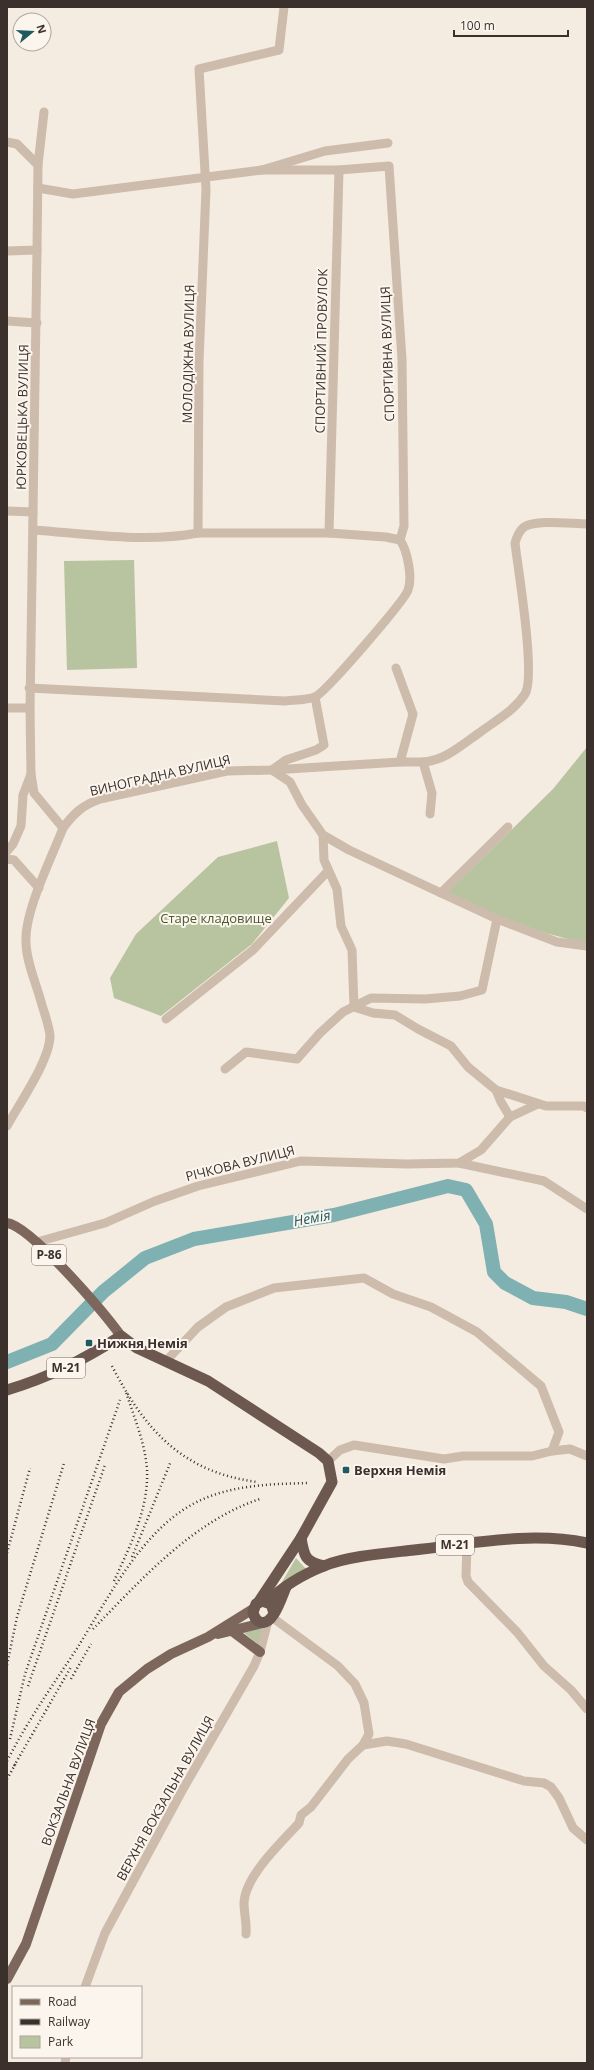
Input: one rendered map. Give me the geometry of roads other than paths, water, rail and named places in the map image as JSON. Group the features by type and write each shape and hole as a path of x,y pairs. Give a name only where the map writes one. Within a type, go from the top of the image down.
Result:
{"highway":[{"path":"121,1336 137,1348 208,1381 243,1402 309,1444 328,1461"},
{"name":"М-21","path":"7,1390 24,1385 80,1362 121,1336"},
{"name":"ВОКЗАЛЬНА ВУЛИЦЯ","path":"267,1610 275,1576 301,1538 332,1482 328,1461"},
{"path":"301,1538 304,1553 308,1559 313,1563 324,1566"},
{"name":"М-21","path":"267,1610 286,1587 324,1566 369,1556 517,1538 556,1539 587,1543"},
{"path":"267,1610 275,1576"},
{"path":"267,1610 286,1587"}],"main road":[{"name":"Р-86","path":"8,1222 36,1242 86,1293 121,1336"},
{"name":"ВОКЗАЛЬНА ВУЛИЦЯ","path":"208,1637 232,1631 267,1610"},
{"name":"ВОКЗАЛЬНА ВУЛИЦЯ","path":"7,1979 26,1944 102,1724 119,1692 147,1669 171,1654 267,1610"},
{"path":"232,1631 260,1652"}],"street":[{"name":"МОЛОДІЖНА ВУЛИЦЯ","path":"198,533 199,361 206,189 204,176 199,69 279,50 284,7"},
{"name":"ЮРКОВЕЦЬКА ВУЛИЦЯ","path":"44,112 38,165 38,323 29,688 31,774 34,792 63,828"},
{"path":"7,142 17,144 38,165"},
{"path":"262,170 325,151 388,143"},
{"name":"СПОРТИВНА ВУЛИЦЯ","path":"339,170 389,166 402,359 404,526 400,540"},
{"path":"38,188 73,194 204,176 262,170 339,170"},
{"name":"СПОРТИВНИЙ ПРОВУЛОК","path":"329,534 339,170"},
{"path":"7,251 37,250"},
{"path":"7,321 38,323"},
{"path":"7,511 33,512"},
{"name":"ВИНОГРАДНА ВУЛИЦЯ","path":"63,828 74,813 86,804 100,799 227,771 272,770 400,762 430,762 458,748 517,705 526,692 530,667 515,543 518,533 525,527 541,523 587,524"},
{"path":"29,688 285,701 315,697 328,688 384,622 408,590 409,570 404,547 400,540 386,537 329,534 198,533 178,537 152,537 34,530"},
{"path":"396,668 413,714 400,762"},
{"path":"315,697 324,745 316,750 286,760 272,770 290,782 302,805 323,835 349,850 497,919 557,942 587,946"},
{"path":"7,708 30,708"},
{"path":"423,762 432,793 430,814"},
{"name":"ЮРКОВЕЦЬКА ВУЛИЦЯ","path":"7,851 13,844 21,826 23,795 31,774"},
{"path":"441,893 508,827"},
{"path":"7,1126 40,1068 49,1045 50,1035 26,943 27,927 39,888 63,828"},
{"path":"323,835 324,860 337,889 341,926 352,950 354,1007"},
{"path":"7,859 14,860 39,888"},
{"path":"166,1019 253,950 328,871"},
{"path":"225,1070 246,1052 297,1059 320,1033 343,1012 371,998 425,998 460,996 482,990 497,919"},
{"path":"354,1007 373,1013 395,1015 451,1046 468,1066 496,1090 546,1106 584,1106 587,1108"},
{"path":"496,1090 510,1117"},
{"path":"460,1163 481,1150 510,1117 538,1104"},
{"name":"РІЧКОВА ВУЛИЦЯ","path":"36,1242 105,1223 155,1201 198,1186 301,1161 407,1164 460,1163 544,1181 587,1209"},
{"path":"166,1361 198,1327 226,1307 274,1288 364,1278 393,1294 431,1307 477,1332 541,1386 559,1432 552,1451"},
{"path":"328,1461 340,1450 354,1445 444,1459 463,1456 532,1456 552,1451 570,1449 587,1456"},
{"path":"467,1544 466,1576 468,1582 517,1632 544,1666 572,1690 587,1709"},
{"path":"246,1934 247,1921 244,1904 248,1884 299,1823 301,1815 310,1807 348,1759 363,1745 369,1734 364,1703 355,1684 338,1666 267,1610"},
{"name":"ВЕРХНЯ ВОКЗАЛЬНА ВУЛИЦЯ","path":"85,1986 105,1933 260,1652 267,1610"},
{"path":"363,1745 386,1741 406,1744 524,1781 544,1783 551,1787 559,1798 573,1828 587,1840"}],"waterway":[{"name":"Немія","path":"7,1362 52,1344 103,1292 145,1258 194,1239 334,1215 448,1186 466,1190 486,1224 494,1272 505,1283 533,1298 566,1302 587,1309"}],"railway":[{"path":"112,1366 138,1410 169,1444 187,1458 207,1469 231,1477 257,1482"},
{"path":"114,1581 132,1541 142,1513 147,1484 147,1469 144,1450 126,1392"},
{"path":"10,1739 25,1674 120,1400"},
{"path":"132,1557 171,1461"},
{"path":"7,1665 17,1617 64,1463"},
{"path":"28,1686 105,1465"},
{"path":"7,1553 30,1468"},
{"path":"7,1761 31,1718 76,1650 114,1587 144,1545 162,1527 180,1512 201,1500 226,1491 253,1486 308,1483"},
{"path":"93,1629 149,1572 190,1537 212,1522 236,1509 260,1499"},
{"path":"71,1679 91,1644"},
{"path":"14,1766 71,1667"},
{"path":"7,1779 16,1763"}],"place":[{"name":"Нижня Немія","path":"89,1343"},
{"name":"Верхня Немія","path":"346,1470"}],"park label":[{"name":"Старе кладовище","path":"216,918"}]}
